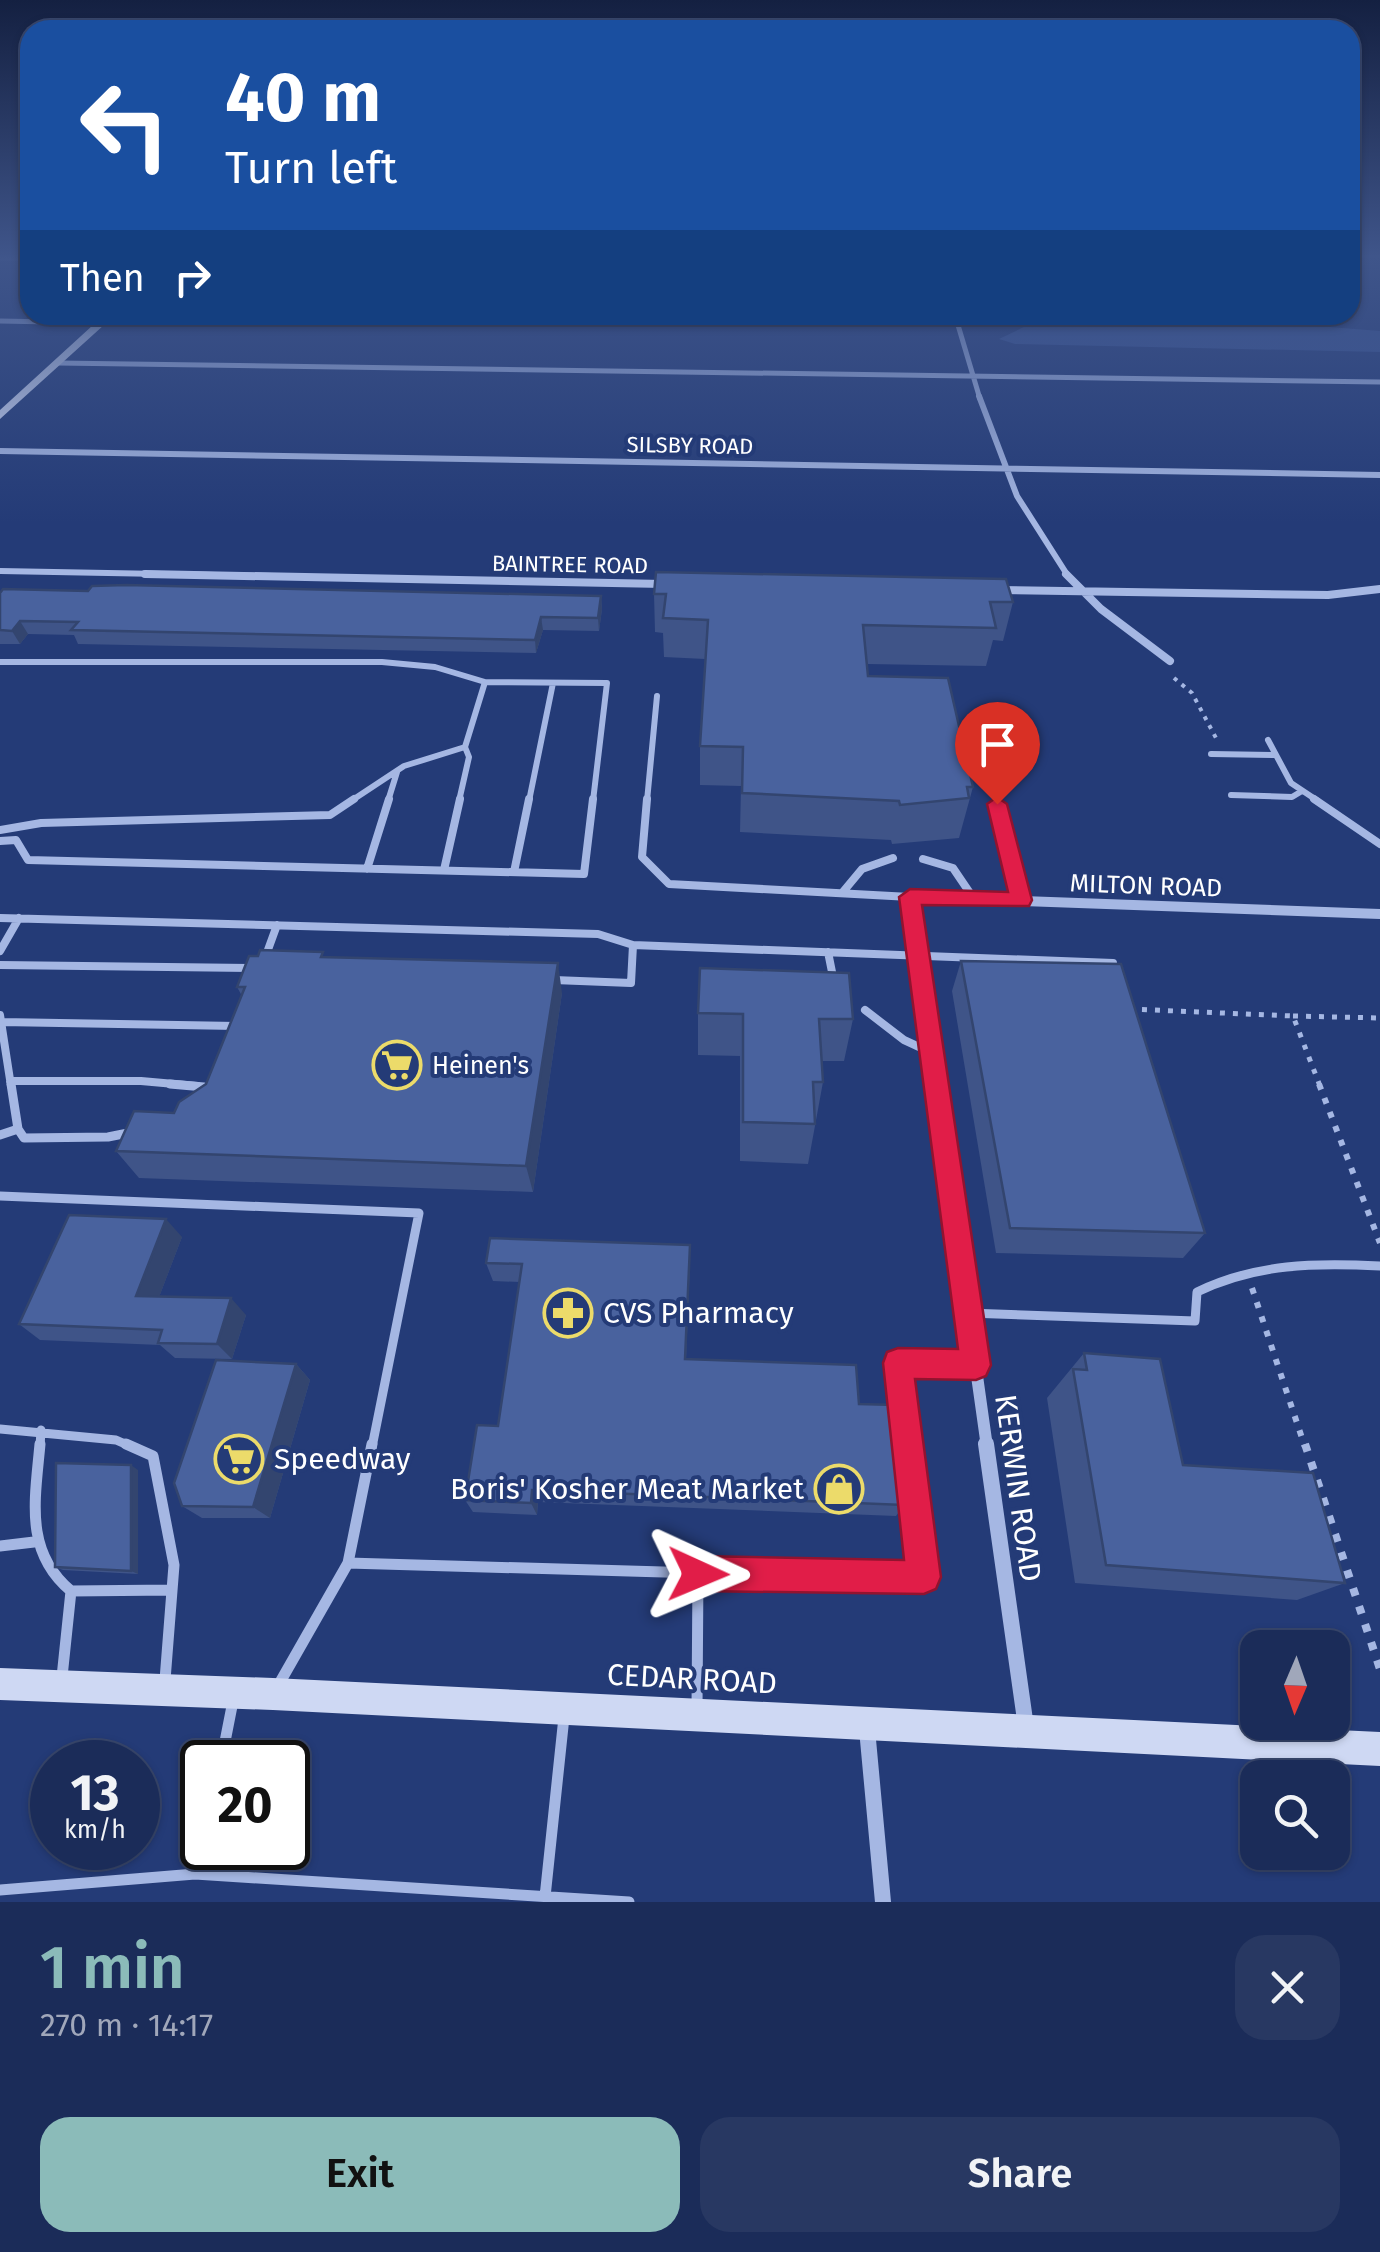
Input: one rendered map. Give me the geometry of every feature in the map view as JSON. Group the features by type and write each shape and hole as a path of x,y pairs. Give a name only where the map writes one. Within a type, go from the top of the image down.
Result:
{"main road":[{"path":"0,416 77,346"},
{"name":"CEDAR ROAD","path":"0,1684 235,1692 1380,1749"}],"street":[{"path":"964,346 1036,536 1081,591 1170,661"},
{"path":"58,363 1380,382"},
{"name":"SILSBY ROAD","path":"0,450 1380,475"},
{"name":"BAINTREE ROAD","path":"0,572 671,584"},
{"path":"984,590 1328,595 1380,589"},
{"name":"MILTON ROAD","path":"910,897 1380,914"},
{"name":"KERWIN ROAD","path":"910,897 1027,1730"},
{"path":"866,1723 883,1902"}],"lane":[{"path":"0,662 76,658 382,662 453,668 486,682 607,683 584,874 28,860 16,840 0,840"},
{"path":"444,870 469,757 464,747 486,682"},
{"path":"514,872 553,683"},
{"path":"657,696 642,857 658,876 669,884 910,897"},
{"path":"1268,740 1291,783 1380,844"},
{"path":"0,830 40,823 330,816 397,771 464,747"},
{"path":"1210,754 1276,755"},
{"path":"368,868 397,771"},
{"path":"1232,796 1292,797 1302,791"},
{"path":"997,804 1021,900"},
{"path":"842,893 862,869 892,858"},
{"path":"923,859 953,868 974,899"},
{"path":"0,918 598,934 633,945 1114,963"},
{"path":"0,951 19,918"},
{"path":"255,982 277,925"},
{"path":"534,979 632,983 633,945"},
{"path":"828,952 835,986 847,996"},
{"path":"0,965 280,968"},
{"path":"865,1010 904,1040 930,1052"},
{"path":"230,1046 244,1012"},
{"path":"140,1130 70,1139 24,1138 18,1129 1,1019 238,1026"},
{"path":"193,1096 216,1077"},
{"path":"10,1081 141,1082 204,1087"},
{"path":"0,1135 18,1129"},
{"path":"0,1196 419,1213 348,1563 274,1694"},
{"path":"968,1313 1195,1320 1197,1292 1245,1270 1296,1262 1380,1266"},
{"path":"348,1563 924,1577 898,1363 976,1365"},
{"path":"0,1429 116,1440 154,1456 174,1565 164,1690"},
{"path":"41,1430 34,1542 53,1580 71,1591 172,1590"},
{"path":"0,1546 34,1542"},
{"path":"697,1714 698,1574"},
{"path":"61,1686 71,1591"},
{"path":"225,1740 235,1692"},
{"path":"545,1897 566,1708"},
{"path":"195,1874 196,1870"},
{"path":"0,1890 195,1874 629,1902"}],"path":[{"path":"1170,661 1156,663 1192,692 1223,754"},
{"path":"1124,1009 1380,1018"},
{"path":"1293,1016 1380,1243"},
{"path":"1245,1270 1380,1669"}],"shaded area":[{"path":"1095,346 1380,346 1380,352"}],"building":[{"path":"656,572 1006,579 1013,602 990,602 996,628 863,625 868,676 948,678 973,787 967,787 969,798 900,805 899,801 742,793 743,747 700,746 708,620 663,618 666,594 654,594"},
{"path":"92,586 601,596 598,618 541,617 535,640 71,630 78,622 20,621 12,631 0,630 3,589 88,591"},
{"name":"Heinen's","path":"260,950 323,952 321,957 558,963 526,1166 116,1151 134,1111 174,1113 179,1102 206,1084 245,987 237,987 249,956 258,956"},
{"path":"961,961 1121,964 1205,1233 1010,1228"},
{"path":"700,968 849,973 853,1019 819,1019 823,1082 813,1082 815,1124 743,1122 743,1014 698,1013"},
{"path":"69,1215 166,1219 136,1296 231,1298 217,1344 158,1343 162,1330 19,1324"},
{"path":"490,1238 690,1245 685,1359 856,1365 859,1404 896,1405 904,1505 532,1490 531,1503 465,1500 477,1425 498,1426 522,1264 486,1263"},
{"path":"1084,1353 1160,1359 1183,1465 1313,1473 1345,1583 1106,1565 1073,1369 1087,1370"},
{"path":"216,1360 296,1364 253,1507 182,1506 174,1483"},
{"path":"56,1463 131,1465 131,1571 55,1567"}],"place":[{"name":"Heinen's","path":"397,1065"},
{"name":"CVS Pharmacy","path":"568,1313"},
{"name":"Speedway","path":"239,1459"},
{"name":"Boris' Kosher Meat Market","path":"839,1489"}],"route":[{"path":"698,1574 924,1577 898,1363 976,1365 910,897 1021,900 997,804"}]}
